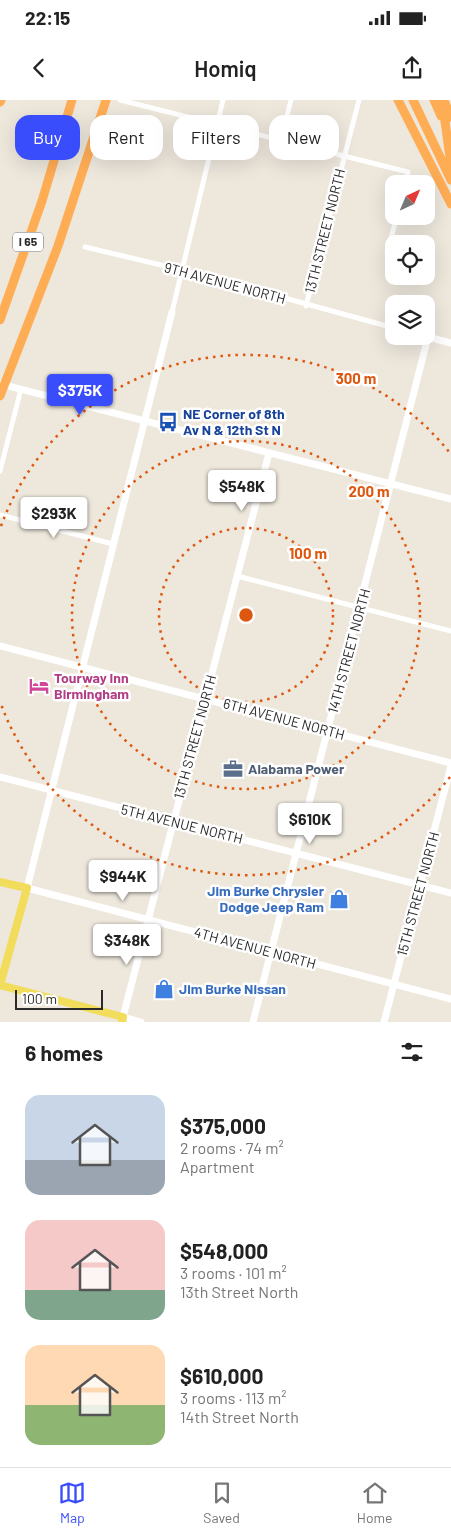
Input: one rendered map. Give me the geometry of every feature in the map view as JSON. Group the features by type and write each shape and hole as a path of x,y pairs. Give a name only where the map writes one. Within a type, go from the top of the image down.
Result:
{"highway":[{"name":"I 65","path":"0,320 42,201 72,100"},
{"path":"0,396 23,332 58,246 106,100"},
{"path":"398,100 451,204"},
{"path":"413,100 451,180"},
{"path":"434,100 451,136"},
{"path":"443,100 451,117"},
{"path":"443,100 451,165"}],"main road":[{"name":"4TH AVENUE NORTH","path":"0,882 27,888"},
{"path":"27,888 0,985 122,1020"}],"street":[{"path":"120,100 181,115"},
{"path":"220,115 223,100"},
{"path":"287,115 291,100"},
{"name":"13TH STREET NORTH","path":"306,306 359,100"},
{"path":"339,154 408,172 407,175"},
{"path":"27,888 209,160"},
{"name":"9TH AVENUE NORTH","path":"85,248 182,270 306,306 385,326"},
{"path":"435,339 451,343"},
{"name":"14TH STREET NORTH","path":"253,1022 392,484 425,345"},
{"path":"0,384 451,500"},
{"path":"0,471 21,389"},
{"name":"13TH STREET NORTH","path":"122,1020 269,453"},
{"path":"0,515 113,544"},
{"path":"237,576 451,631"},
{"name":"6TH AVENUE NORTH","path":"0,646 451,764"},
{"name":"15TH STREET NORTH","path":"384,1022 451,764"},
{"name":"5TH AVENUE NORTH","path":"0,777 451,893"},
{"name":"4TH AVENUE NORTH","path":"27,888 451,999"},
{"path":"122,1020 141,1022"}],"place":[{"name":"NE Corner of 8th Av N & 12th St N","path":"168,422"},
{"name":"Tourway Inn Birmingham","path":"39,686"},
{"name":"Alabama Power","path":"233,769"},
{"name":"Jim Burke Chrysler Dodge Jeep Ram","path":"339,899"},
{"name":"Jim Burke Nissan","path":"164,989"}]}
